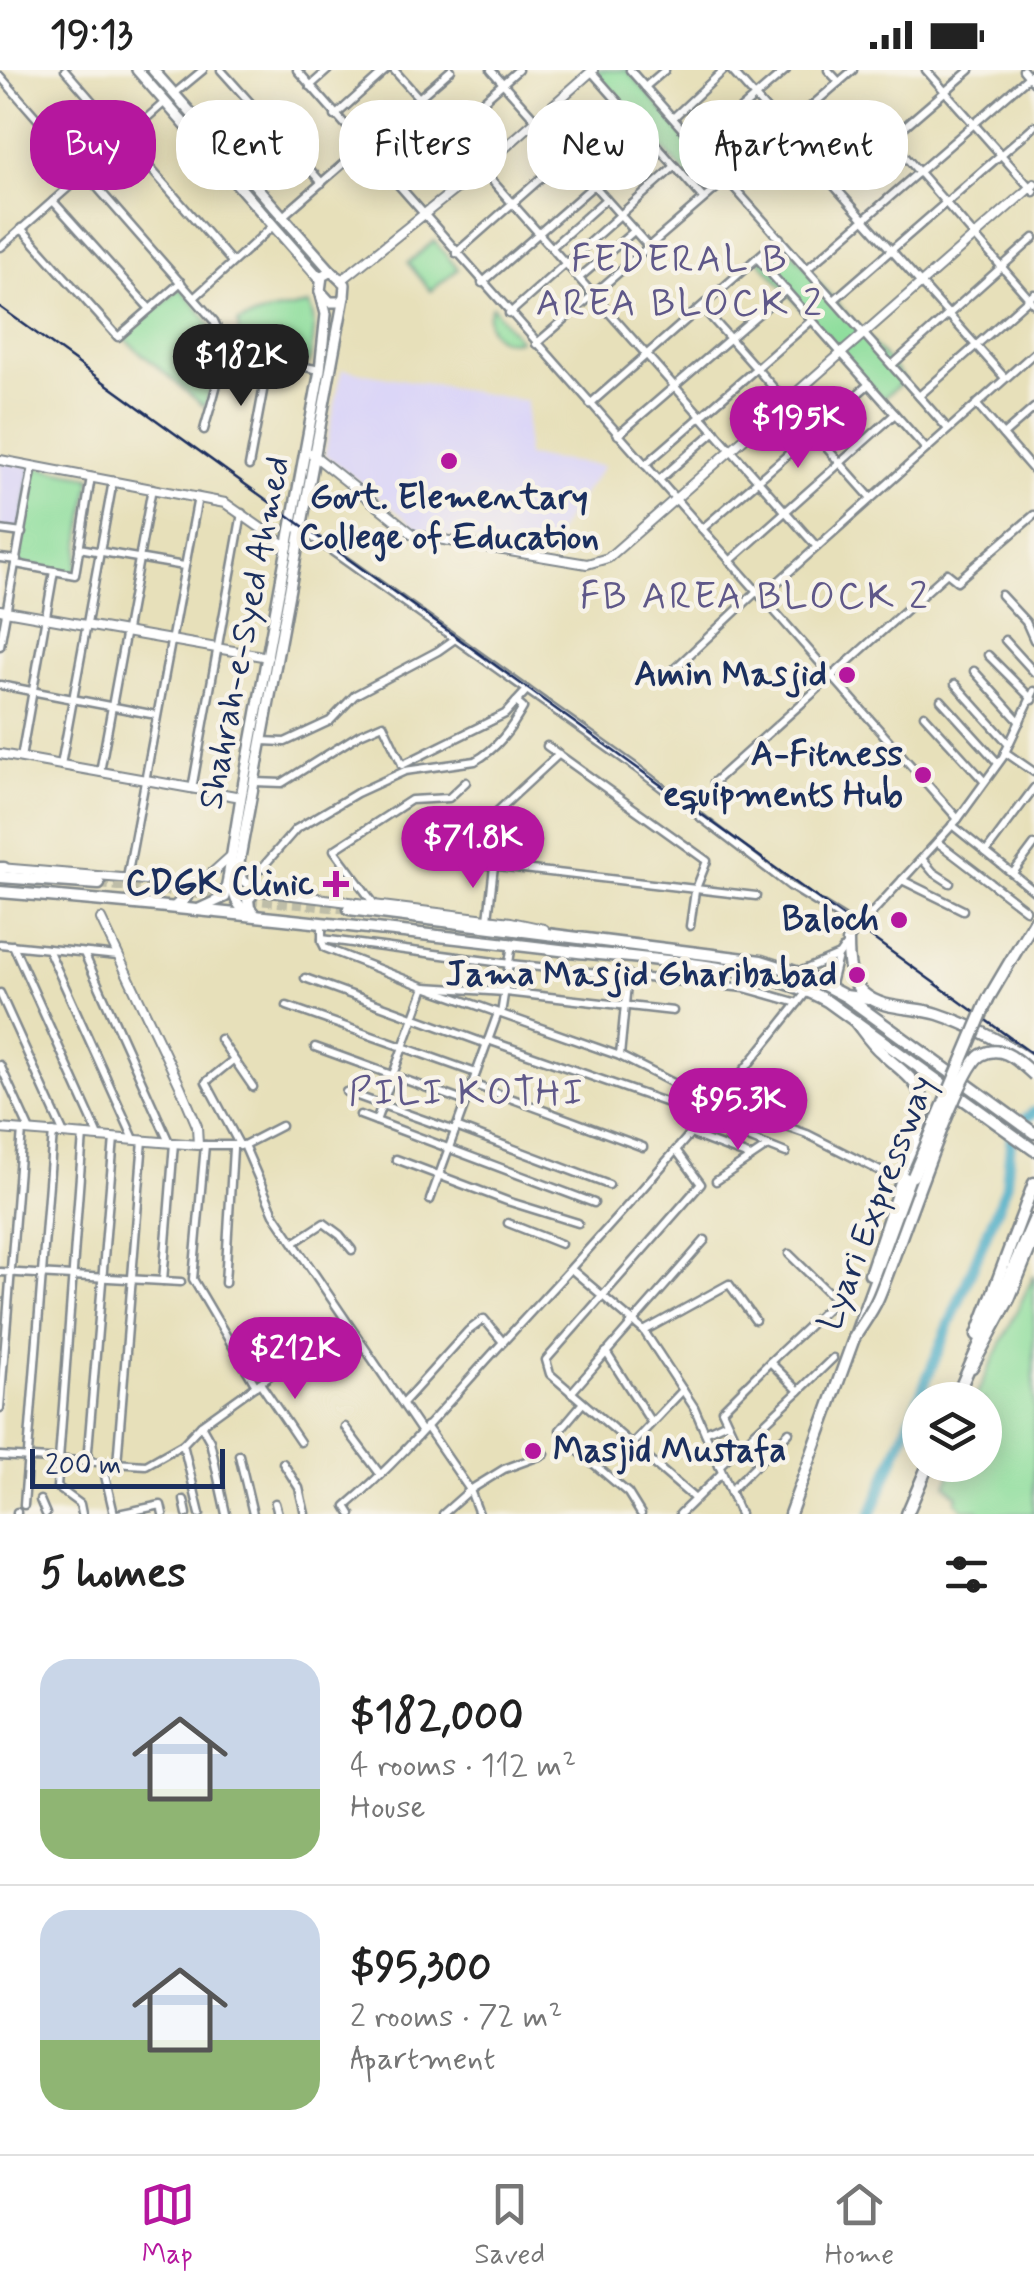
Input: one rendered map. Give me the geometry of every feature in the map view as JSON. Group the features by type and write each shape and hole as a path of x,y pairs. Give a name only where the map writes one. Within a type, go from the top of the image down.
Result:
{"highway":[{"path":"1,870 99,884"},
{"path":"175,906 186,897 182,883"},
{"path":"251,914 248,900 256,890"},
{"path":"0,892 251,914 754,975 808,990 1034,1132"},
{"path":"349,909 761,961 798,972 845,996 1034,1150"},
{"name":"Lyari Expressway","path":"790,1514 953,1080 988,999 1034,921"},
{"path":"848,942 849,968 854,979 862,992 876,1000"},
{"path":"808,990 817,980"},
{"path":"845,996 931,1012 979,1028 1034,1064"},
{"path":"854,1021 880,1052 908,1073 924,1097 925,1111 874,1257 854,1338"},
{"path":"854,1338 876,1303 972,1062 982,1055 1002,1052 1034,1076"},
{"path":"962,1382 1012,1234 1034,1183"},
{"path":"970,1360 1034,1220"},
{"path":"962,1382 1010,1300 1034,1238"},
{"path":"907,1514 921,1482"}],"main road":[{"path":"137,70 274,226 330,302 340,302 344,297 343,280 153,70"},
{"path":"320,286 331,270"},
{"name":"Shahrah-e-Syed Ahmed","path":"310,452 326,333 320,286"},
{"name":"Shahrah-e-Syed Ahmed","path":"199,909 225,896 237,864 262,742 310,452 344,297"},
{"name":"Shahrah-e-Syed Ahmed","path":"251,914 237,905 234,897 241,797 288,548 296,528"}],"street":[{"path":"65,70 91,100"},
{"path":"174,94 203,70"},
{"path":"221,70 322,183"},
{"path":"296,70 339,120"},
{"path":"310,86 328,70"},
{"path":"336,116 386,70"},
{"path":"394,70 418,98"},
{"path":"416,100 450,70"},
{"path":"490,70 527,110"},
{"path":"485,100 518,70"},
{"path":"558,100 592,70 617,100"},
{"path":"630,70 679,126"},
{"path":"645,88 664,70"},
{"path":"672,118 727,70 758,100"},
{"path":"752,100 786,70"},
{"path":"828,70 839,82"},
{"path":"817,100 853,70"},
{"path":"310,452 414,536 587,564 608,558 1033,188 926,70"},
{"path":"919,396 1032,299 890,139 970,70"},
{"path":"807,269 1030,75"},
{"path":"0,76 30,109"},
{"path":"156,110 165,102"},
{"path":"834,300 1034,126"},
{"path":"507,146 527,128"},
{"path":"659,147 703,198"},
{"path":"509,314 675,166"},
{"path":"282,217 339,168"},
{"path":"156,175 232,262"},
{"path":"1,247 66,190"},
{"path":"102,190 214,321 224,350 204,430"},
{"path":"400,190 676,499 955,822 1034,891"},
{"path":"343,280 455,190"},
{"path":"502,190 816,546"},
{"path":"456,253 530,190"},
{"path":"482,283 587,190"},
{"path":"598,190 648,246"},
{"path":"536,344 712,190"},
{"path":"737,190 948,429"},
{"path":"838,190 1005,378"},
{"path":"552,248 606,199"},
{"path":"53,201 150,310"},
{"path":"195,297 274,226"},
{"path":"21,228 118,337 181,282"},
{"path":"580,278 634,231"},
{"path":"590,404 780,238"},
{"path":"892,365 1034,238"},
{"path":"757,258 926,449"},
{"path":"618,435 786,290"},
{"path":"702,307 871,498"},
{"path":"645,465 812,320"},
{"path":"224,350 320,370"},
{"path":"669,674 1033,357"},
{"path":"249,466 269,359"},
{"path":"702,529 869,384"},
{"path":"976,404 1033,468"},
{"path":"1003,435 1034,408"},
{"path":"730,561 895,414"},
{"path":"659,480 715,431"},
{"path":"0,460 226,503 288,548"},
{"path":"0,646 3,610 33,466"},
{"path":"0,558 74,576 91,477"},
{"path":"60,765 112,481"},
{"path":"100,773 152,488"},
{"path":"127,878 198,497"},
{"path":"192,790 242,513"},
{"path":"714,782 947,573 957,580 1034,515"},
{"path":"296,528 634,767 790,886 858,928"},
{"path":"0,530 22,533"},
{"path":"80,548 184,566"},
{"path":"21,758 54,571"},
{"path":"1002,595 1026,622 1034,640"},
{"path":"3,610 268,657"},
{"path":"262,742 285,742 330,722 355,695 438,652 455,639"},
{"path":"1006,640 1034,672"},
{"path":"830,988 839,955 848,942 955,822 998,763 1033,696 988,655"},
{"path":"974,671 1020,722"},
{"path":"955,684 1007,748 1034,772"},
{"path":"0,685 156,715"},
{"path":"1,870 182,883 237,864 261,868 296,829 505,714 527,690"},
{"path":"941,700 998,763"},
{"path":"404,768 476,761 510,730 523,708 516,702"},
{"path":"924,714 984,781"},
{"path":"254,782 282,783 383,724 404,768"},
{"path":"547,746 706,860 695,891 690,926"},
{"path":"0,754 241,797"},
{"path":"558,754 444,860 756,896"},
{"path":"375,906 334,850 411,800 449,798 466,782"},
{"path":"986,852 1034,788"},
{"path":"937,842 1026,910"},
{"path":"1013,873 1034,845"},
{"path":"922,859 950,883"},
{"path":"237,864 242,880 256,890 488,919 564,934"},
{"path":"488,919 494,866"},
{"path":"902,880 963,910"},
{"path":"101,919 197,1126 201,1145 193,1279 258,1385 300,1442"},
{"path":"322,922 326,948 620,1056 718,1102 808,1134 880,1170"},
{"path":"322,939 510,964 745,988 798,1003"},
{"path":"0,944 118,956"},
{"path":"430,1200 500,1014 512,944"},
{"path":"13,945 100,1136"},
{"path":"48,949 139,1140 117,1464"},
{"path":"84,953 172,1142 163,1281"},
{"path":"798,972 839,955"},
{"path":"620,1056 628,974"},
{"path":"305,978 679,1107"},
{"path":"425,987 673,1011"},
{"path":"376,1121 425,987"},
{"path":"352,1514 346,1506 571,1269 703,1120 808,990"},
{"path":"0,994 64,1134"},
{"path":"288,1006 476,1073"},
{"path":"220,1040 253,1087"},
{"path":"315,1048 466,1102"},
{"path":"233,1060 206,1082 274,1214 403,1403 470,1490 479,1514"},
{"path":"0,1065 26,1130 0,1408"},
{"path":"472,1084 643,1147"},
{"path":"346,1092 609,1185"},
{"path":"360,1115 594,1203"},
{"path":"703,1120 786,1153"},
{"path":"0,1129 239,1146 281,1126"},
{"path":"24,1505 53,1132"},
{"path":"690,1134 751,1157"},
{"path":"82,1514 80,1504 57,1488 83,1135"},
{"path":"87,1462 114,1138"},
{"path":"224,1283 239,1146"},
{"path":"716,1180 769,1146"},
{"path":"676,1150 701,1184 546,1360 550,1374 570,1393 696,1499"},
{"path":"396,1159 578,1223"},
{"path":"295,1242 324,1223 352,1250"},
{"path":"508,1223 561,1244"},
{"path":"570,1393 705,1240"},
{"path":"739,1447 722,1410 724,1406 836,1300 790,1254"},
{"path":"571,1269 644,1331 683,1390 740,1514"},
{"path":"0,1272 181,1282"},
{"path":"644,1331 729,1284 755,1320"},
{"path":"403,1403 468,1331 484,1319 503,1342"},
{"path":"606,1352 651,1422"},
{"path":"680,1514 739,1447 833,1358"},
{"path":"770,1362 799,1391"},
{"path":"0,1456 146,1465 183,1444 202,1425 272,1374"},
{"path":"630,1445 683,1390"},
{"path":"582,1404 560,1430 562,1437 628,1493 640,1514"},
{"path":"704,1432 728,1422"},
{"path":"202,1425 210,1441 226,1514"},
{"path":"345,1427 380,1474"},
{"path":"730,1491 789,1432"},
{"path":"183,1444 200,1514"},
{"path":"448,1512 470,1490 504,1470 545,1454"},
{"path":"239,1455 253,1514"},
{"path":"102,1463 116,1514 161,1506 163,1514"},
{"path":"284,1463 299,1488 305,1514"},
{"path":"40,1500 46,1514"},
{"path":"184,1500 187,1514"},
{"path":"276,1503 278,1514"}],"shaded area":[{"name":"Govt. Elementary College of Education","path":"342,369 527,401 526,456 604,466 545,554 420,530 325,454"},
{"path":"0,460 32,466 21,535 0,531"}],"green space":[{"path":"627,70 654,100 619,100 594,72"},
{"path":"659,106 679,129 679,167 659,144"},
{"path":"780,238 905,380 882,399 757,258"},
{"path":"434,241 458,269 431,291 408,263"},
{"path":"181,288 207,320 217,343 216,367 205,407 122,337"},
{"path":"309,305 314,326 309,364 230,348 227,338 239,335 238,322"},
{"path":"492,306 519,340 504,340 493,333 488,321"},
{"path":"32,466 91,477 75,575 16,564"},
{"path":"1034,1275 1034,1514 980,1514 978,1510 963,1510 956,1501 958,1496 946,1485 1002,1482 1002,1382 983,1382"}],"waterway":[{"path":"871,1514 1006,1187 1012,1129 1034,1112"}],"tunnel":[{"path":"99,884 349,909"}],"railway":[{"path":"0,307 1034,1055"}],"place":[{"name":"Govt. Elementary College of Education","path":"449,461"},
{"name":"Amin Masjid","path":"847,675"},
{"name":"A-Fitness equipments Hub","path":"923,775"},
{"name":"CDGK Clinic","path":"336,884"},
{"name":"Baloch","path":"899,920"},
{"name":"Jama Masjid Gharibabad","path":"857,975"},
{"name":"Masjid Mustafa","path":"533,1451"}],"district":[{"name":"FEDERAL B AREA BLOCK 2","path":"680,282"},
{"name":"FB AREA BLOCK 2","path":"755,597"},
{"name":"PILI KOTHI","path":"467,1093"}]}
